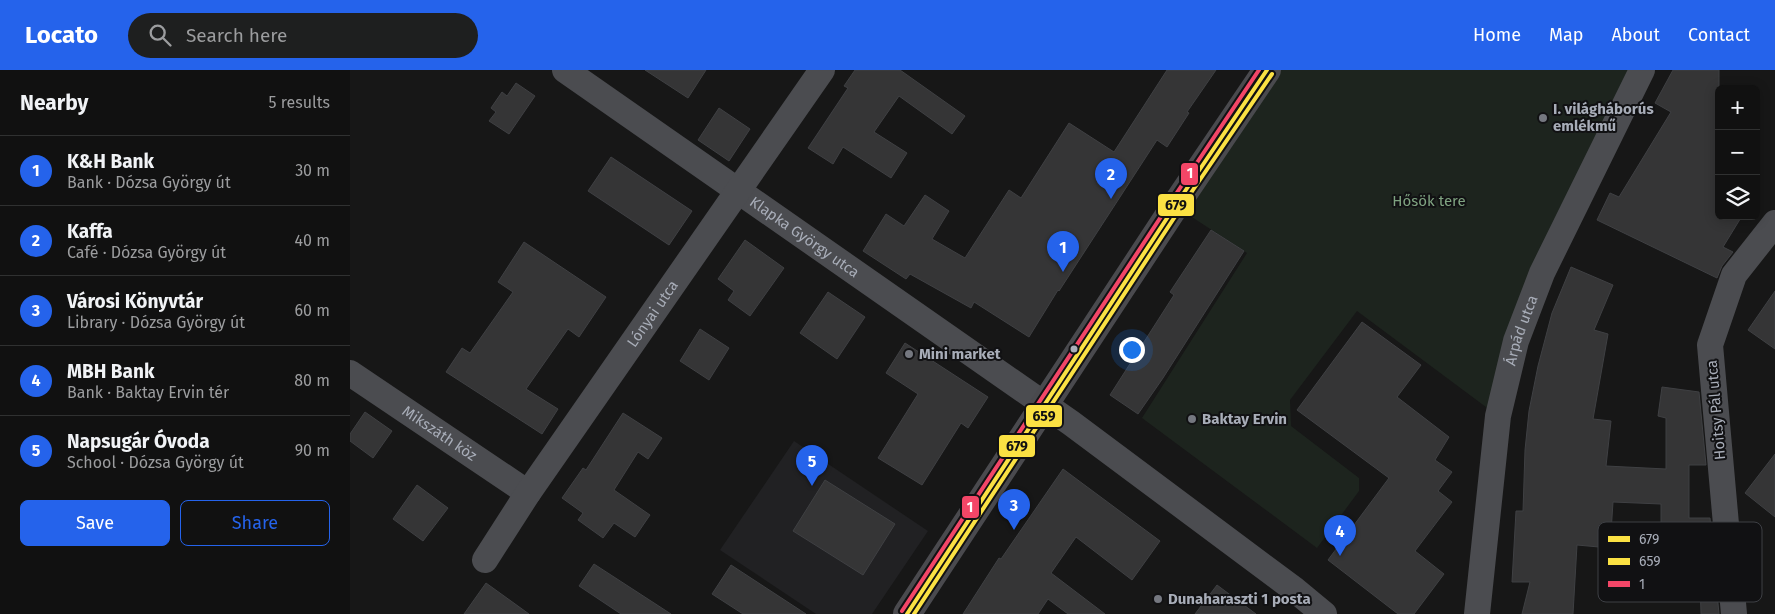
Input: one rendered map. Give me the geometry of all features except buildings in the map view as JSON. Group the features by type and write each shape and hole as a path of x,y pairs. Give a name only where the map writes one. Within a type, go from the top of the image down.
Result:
{"main road":[{"path":"907,614 1175,206 1267,70"}],"street":[{"name":"Klapka György utca","path":"565,70 1071,423 1315,611"},
{"name":"Lónyai utca","path":"486,560 528,493 822,70"},
{"name":"Árpád utca","path":"1477,614 1498,416 1516,341 1542,273 1642,70"},
{"name":"Hoitsy Pál utca","path":"1726,522 1710,346 1734,275 1775,223"},
{"name":"Mikszáth köz","path":"350,373 528,493"}],"shaded area":[{"path":"794,441 928,531 872,614 816,614 720,550"}],"green space":[{"name":"Hősök tere","path":"1263,70 1642,70 1542,273 1498,416 1357,311 1290,400 1291,426 1359,478 1359,491 1317,548 1142,418 1247,253 1175,206"}],"transit line":[{"name":"1","path":"902,611 1259,70"},
{"name":"679","path":"907,614 1175,206 1267,70"},
{"name":"659","path":"914,614 1180,209 1272,74"}],"place":[{"name":"I. világháborús emlékmű","path":"1543,118"},
{"name":"Kaffa","path":"1111,199"},
{"name":"K&H Bank","path":"1063,272"},
{"name":"Mini market","path":"909,354"},
{"name":"Baktay Ervin","path":"1192,419"},
{"name":"Napsugár Óvoda","path":"812,486"},
{"name":"Városi Könyvtár","path":"1014,530"},
{"name":"MBH Bank","path":"1340,556"},
{"name":"Dunaharaszti 1 posta","path":"1158,599"}]}
